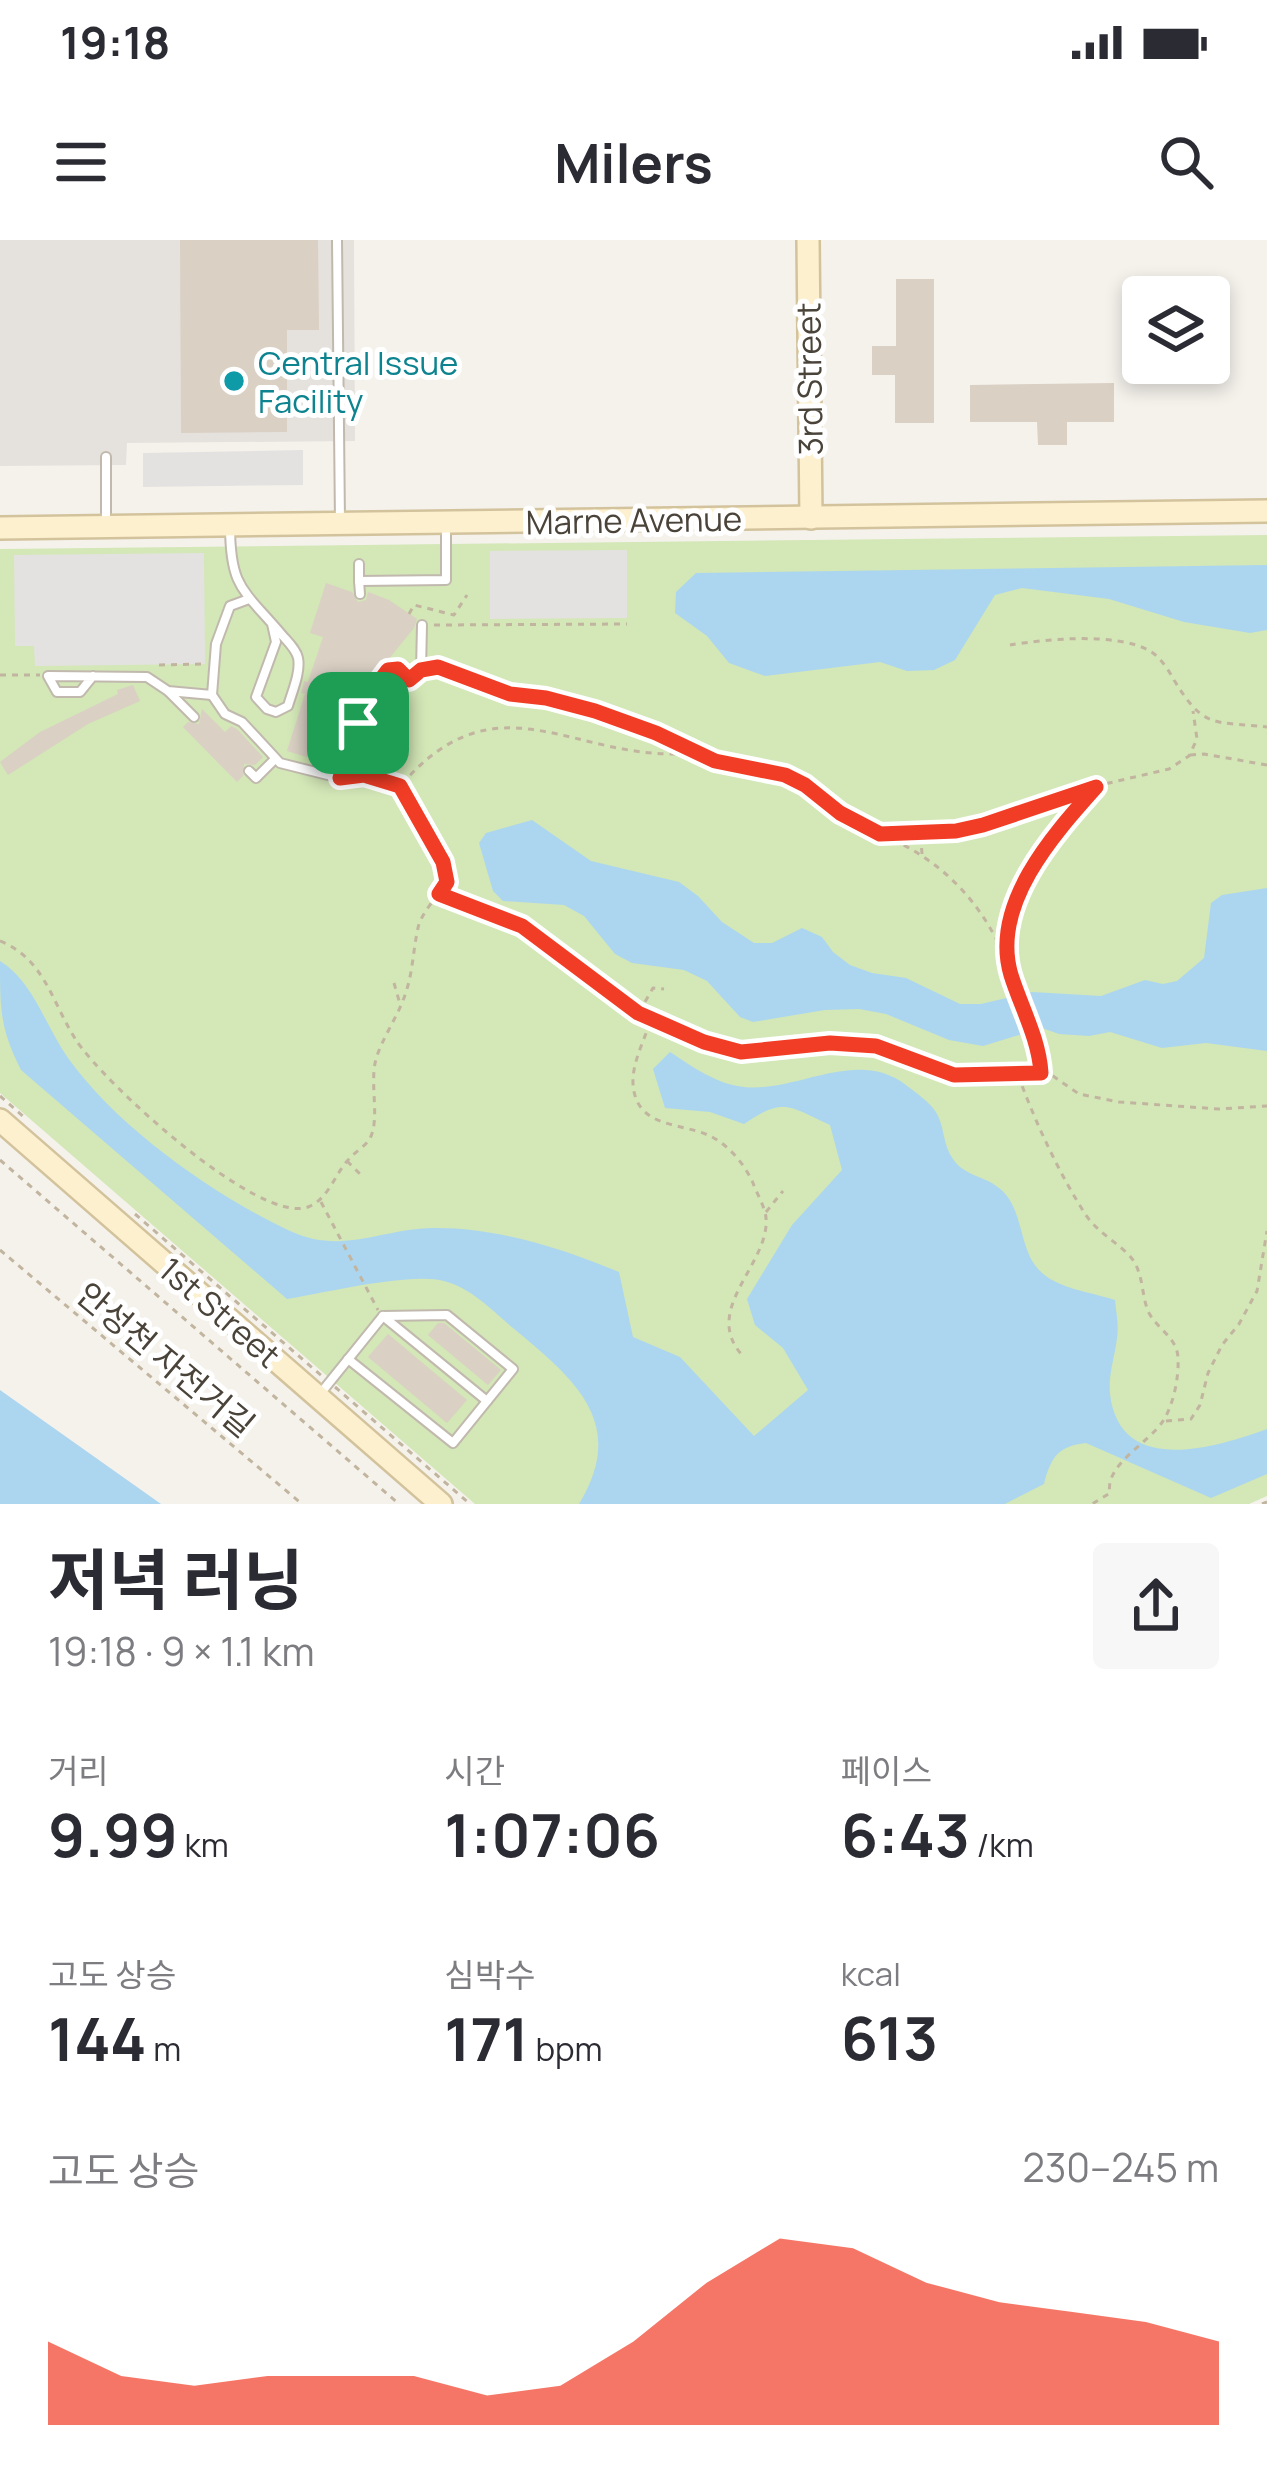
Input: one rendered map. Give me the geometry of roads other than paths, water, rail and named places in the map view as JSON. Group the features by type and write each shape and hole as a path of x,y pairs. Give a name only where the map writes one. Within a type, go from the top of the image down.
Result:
{"street":[{"name":"3rd Street","path":"808,240 811,518"},
{"name":"Marne Avenue","path":"0,528 1267,512"},
{"name":"1st Street","path":"0,1120 324,1390 441,1504"}],"lane":[{"path":"337,240 340,524"},
{"path":"106,457 106,526"},
{"path":"359,581 446,580 446,522"},
{"path":"230,525 230,568 249,599 272,624 300,662 288,706 276,712 256,697 276,642 272,624"},
{"path":"359,564 360,594"},
{"path":"249,599 230,606 216,644 212,694 225,714 242,722 275,759 340,778 364,702 388,670 398,669 409,680"},
{"path":"358,723 421,670 422,625"},
{"path":"93,676 80,692 57,692 48,676 93,676 147,677 194,717"},
{"path":"168,691 212,694"},
{"path":"249,771 256,778 275,759"},
{"path":"324,1390 348,1359 383,1316 447,1315 514,1369 453,1443 348,1359"},
{"path":"383,1316 488,1401"}],"water":[{"path":"1267,565 1267,630 1250,633 1184,622 1109,599 1022,588 995,595 955,660 934,670 907,671 880,662 765,676 729,663 707,636 675,613 676,592 696,573"},
{"path":"532,820 591,861 679,882 722,922 754,943 772,943 802,928 822,937 850,965 906,978 960,1004 1032,992 1101,996 1145,980 1177,981 1204,958 1211,903 1222,895 1267,888 1267,1051 1206,1043 1162,1048 1110,1032 1089,1036 1042,1028 983,1046 949,1040 886,1014 859,1009 753,1022 740,1017 707,981 684,970 632,963 615,954 584,916 564,905 503,901 493,891 479,843 486,833"},
{"path":"0,961 21,980 88,1084 139,1134 199,1179 260,1216 309,1238 344,1241 433,1228 480,1231 551,1247 619,1272 633,1337 680,1357 754,1436 808,1390 783,1348 755,1325 747,1299 792,1225 842,1170 830,1125 786,1107 768,1110 744,1124 710,1112 665,1108 653,1069 670,1052 714,1079 744,1087 847,1071 887,1074 933,1107 958,1165 1007,1196 1039,1270 1065,1286 1115,1300 1118,1333 1110,1394 1118,1420 1132,1437 1151,1447 1174,1450 1223,1443 1267,1429 1267,1474 1211,1498 1086,1443 1062,1450 1044,1484 1005,1504 579,1504 593,1475 596,1425 587,1404 556,1365 481,1300 444,1281 390,1281 287,1299 21,1070 3,1018"},
{"path":"0,1390 161,1504 0,1504"}],"place":[{"name":"Central Issue Facility","path":"234,381"}]}
